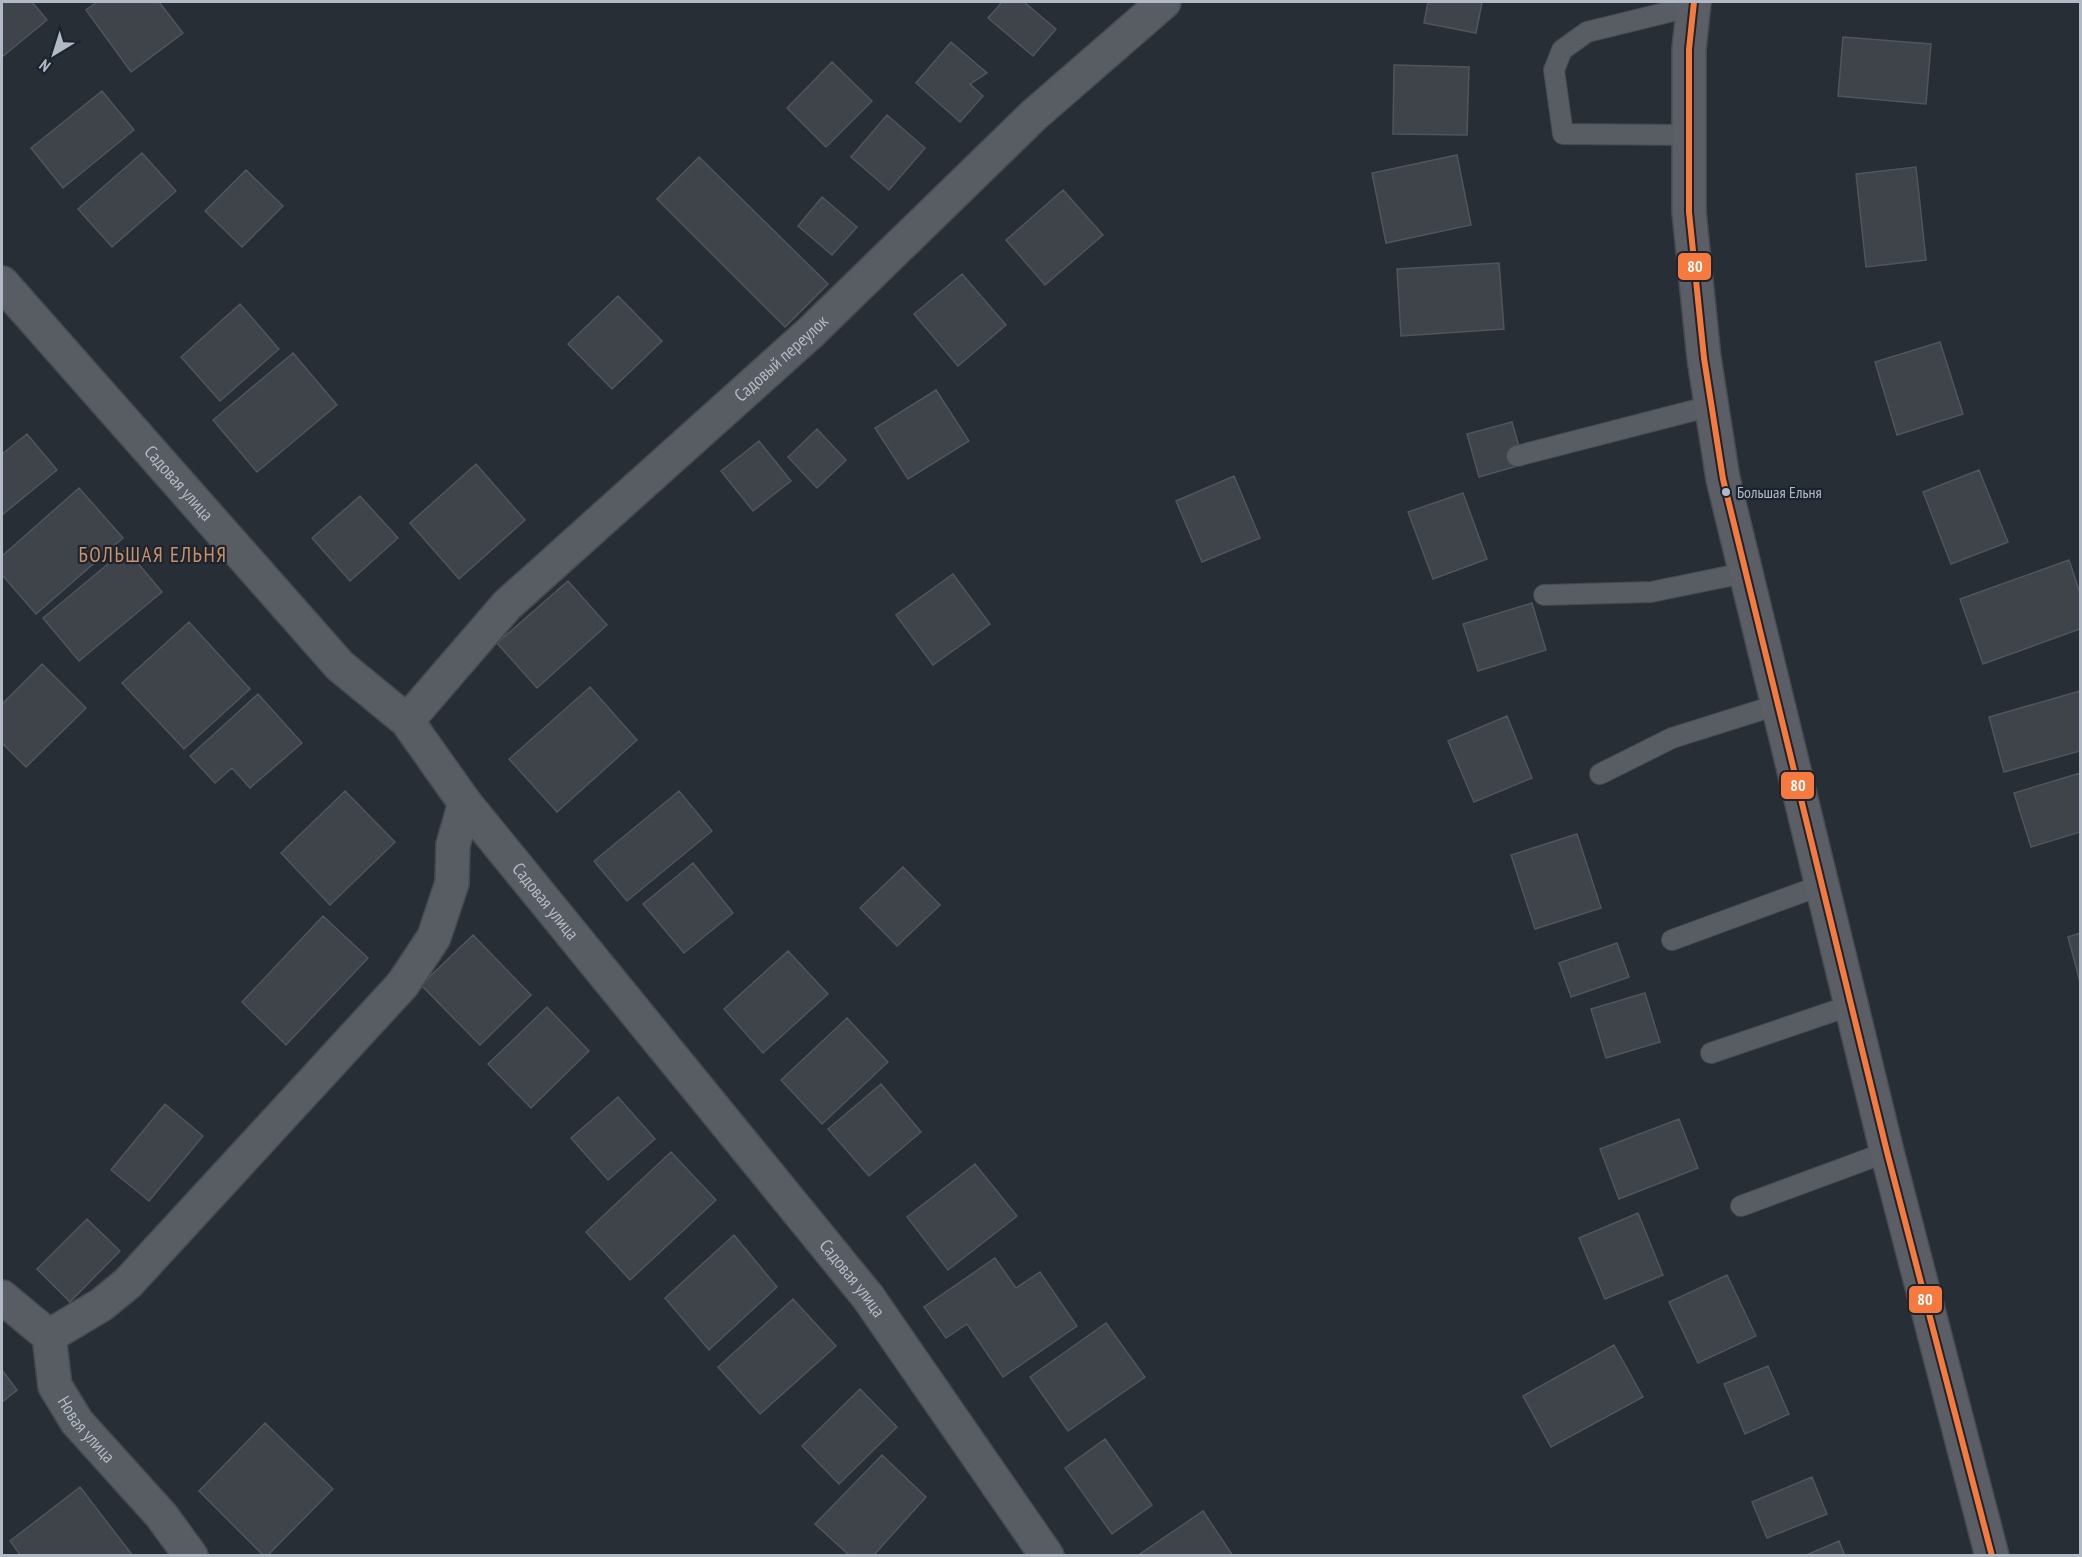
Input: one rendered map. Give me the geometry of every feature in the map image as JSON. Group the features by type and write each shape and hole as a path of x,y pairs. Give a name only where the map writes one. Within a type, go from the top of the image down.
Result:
{"main road":[{"path":"1694,4 1689,49 1689,212 1704,358 1723,479 1744,573 1887,1152 1992,1556"}],"street":[{"name":"Садовый переулок","path":"407,721 507,605 811,332 1034,115 1164,2"},
{"name":"Садовая улица","path":"2,283 340,666 407,721 465,803 868,1297 1047,1556"},
{"path":"2,1297 49,1336 101,1305 128,1283 403,984 434,937 452,883 453,845 465,803"},
{"name":"Новая улица","path":"49,1336 55,1386 76,1422 161,1515 191,1556"}],"lane":[{"path":"1689,135 1563,134 1554,70 1562,50 1587,32 1694,4"},
{"path":"1517,456 1711,406"},
{"path":"1544,595 1651,592 1744,573"},
{"path":"1600,774 1672,738 1777,705"},
{"path":"1672,940 1822,885"},
{"path":"1711,1053 1852,1005"},
{"path":"1742,1206 1887,1152"}],"building":[{"path":"2,2 32,2 47,20 2,57"},
{"path":"97,2 159,2 183,33 131,72 86,10"},
{"path":"1002,2 1024,2 1056,29 1033,56 988,18"},
{"path":"1428,2 1482,2 1476,33 1424,23"},
{"path":"1843,37 1931,44 1926,104 1838,96"},
{"path":"951,42 987,73 970,84 983,96 960,122 916,83"},
{"path":"832,62 872,101 826,147 787,108"},
{"path":"1394,65 1469,67 1467,135 1393,134"},
{"path":"102,91 134,130 63,188 31,148"},
{"path":"887,115 925,148 889,190 851,157"},
{"path":"142,153 176,191 112,247 78,209"},
{"path":"1457,155 1471,225 1386,243 1372,173"},
{"path":"699,157 828,284 785,327 657,199"},
{"path":"1916,167 1926,260 1866,267 1856,174"},
{"path":"246,170 283,206 242,247 205,211"},
{"path":"1063,190 1103,235 1045,285 1006,240"},
{"path":"822,197 857,227 832,255 798,226"},
{"path":"1499,263 1504,329 1401,336 1397,269"},
{"path":"962,274 1006,325 958,366 914,314"},
{"path":"618,296 662,341 612,389 568,344"},
{"path":"240,304 279,349 220,401 181,357"},
{"path":"1940,342 1963,414 1897,435 1875,362"},
{"path":"293,353 337,405 257,472 213,420"},
{"path":"936,390 969,441 908,479 875,428"},
{"path":"1512,422 1524,464 1479,477 1467,434"},
{"path":"817,429 846,460 817,488 788,457"},
{"path":"27,434 57,470 2,515 2,454"},
{"path":"759,441 791,481 753,511 721,471"},
{"path":"476,464 525,520 459,579 410,523"},
{"path":"1979,470 2008,542 1951,564 1923,492"},
{"path":"1234,476 1260,538 1202,562 1176,501"},
{"path":"79,488 123,538 36,614 2,575 2,556"},
{"path":"1463,493 1487,559 1433,579 1408,512"},
{"path":"360,496 398,538 350,581 312,538"},
{"path":"126,549 162,592 79,661 43,618"},
{"path":"2069,560 2080,593 2080,629 1983,664 1960,599"},
{"path":"953,574 990,624 933,665 896,615"},
{"path":"568,581 607,625 537,688 497,643"},
{"path":"1532,603 1546,650 1478,671 1463,624"},
{"path":"189,622 250,689 184,749 122,683"},
{"path":"42,664 86,708 26,767 2,743 2,704"},
{"path":"590,687 637,740 557,812 509,759"},
{"path":"2080,691 2080,751 2004,772 1989,717"},
{"path":"258,694 302,743 250,788 232,768 215,783 190,756"},
{"path":"1507,716 1532,778 1474,802 1448,741"},
{"path":"2080,773 2080,832 2031,847 2014,793"},
{"path":"345,791 395,842 330,905 281,853"},
{"path":"679,791 712,831 627,901 594,861"},
{"path":"1577,834 1601,908 1535,929 1511,855"},
{"path":"693,863 733,913 684,953 643,904"},
{"path":"903,867 940,905 897,946 860,908"},
{"path":"323,916 368,958 286,1045 242,1002"},
{"path":"2080,933 2080,982 2068,937"},
{"path":"473,935 531,995 480,1045 421,985"},
{"path":"1617,943 1629,977 1571,997 1559,963"},
{"path":"788,951 828,994 763,1053 724,1009"},
{"path":"1645,993 1660,1042 1606,1058 1591,1009"},
{"path":"547,1007 589,1051 531,1108 488,1064"},
{"path":"847,1018 888,1062 822,1124 781,1080"},
{"path":"881,1084 921,1132 869,1176 828,1129"},
{"path":"618,1097 655,1139 608,1180 571,1138"},
{"path":"165,1104 203,1136 149,1201 111,1170"},
{"path":"1679,1119 1698,1168 1619,1199 1600,1149"},
{"path":"671,1152 716,1200 630,1280 586,1232"},
{"path":"975,1164 1017,1216 948,1270 907,1217"},
{"path":"1638,1213 1663,1275 1605,1299 1579,1238"},
{"path":"87,1219 120,1251 70,1302 37,1269"},
{"path":"734,1235 777,1287 709,1350 665,1298"},
{"path":"995,1258 1016,1288 1040,1272 1077,1326 1003,1377 967,1324 946,1338 924,1307"},
{"path":"1727,1275 1756,1336 1698,1363 1669,1302"},
{"path":"793,1299 836,1346 760,1414 718,1367"},
{"path":"1106,1323 1145,1377 1068,1431 1030,1377"},
{"path":"1614,1345 1643,1397 1551,1447 1523,1396"},
{"path":"1768,1366 1789,1414 1745,1434 1724,1384"},
{"path":"2,1370 17,1390 2,1402"},
{"path":"860,1389 897,1427 839,1484 802,1446"},
{"path":"265,1423 333,1489 267,1556 264,1556 199,1491"},
{"path":"1105,1439 1152,1505 1112,1534 1065,1468"},
{"path":"882,1455 926,1497 873,1556 850,1556 815,1524"},
{"path":"1812,1477 1827,1514 1767,1538 1752,1502"},
{"path":"80,1487 133,1556 21,1556 10,1541"},
{"path":"1203,1511 1233,1556 1137,1556"},
{"path":"1839,1541 1845,1556 1804,1556"}],"transit line":[{"name":"80","path":"1694,2 1689,49 1689,212 1704,358 1723,479 1887,1152 1992,1556"}],"place":[{"name":"Большая Ельня","path":"1726,492"}],"district":[{"name":"БОЛЬШАЯ ЕЛЬНЯ","path":"153,555"}]}
